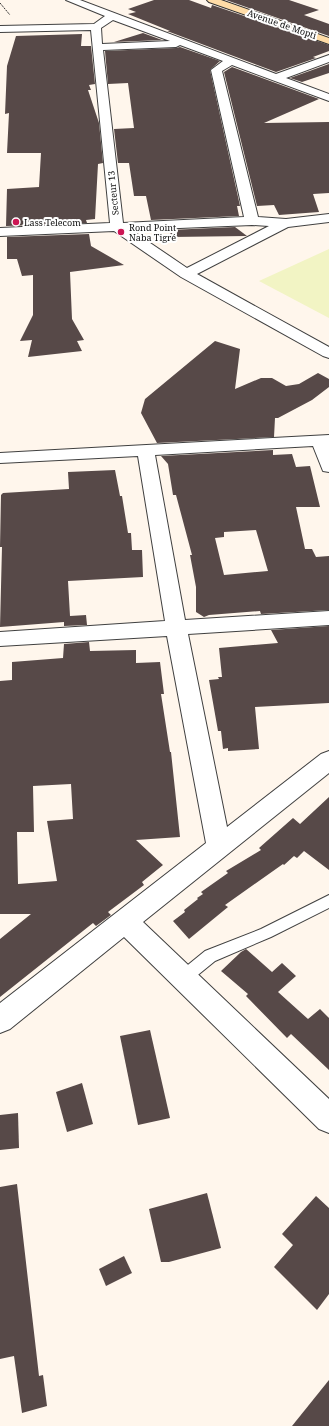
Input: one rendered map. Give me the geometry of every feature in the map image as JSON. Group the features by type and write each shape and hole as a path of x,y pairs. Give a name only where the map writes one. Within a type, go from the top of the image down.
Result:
{"street":[{"path":"71,0 329,98"},
{"name":"Avenue de Mopti","path":"212,0 329,41"},
{"path":"87,6 102,2"},
{"path":"0,29 96,27 112,16"},
{"name":"Secteur 13","path":"96,27 117,227 186,274 329,353"},
{"path":"97,47 186,44"},
{"path":"275,78 329,58"},
{"path":"231,61 216,70 252,221"},
{"path":"0,232 252,221 286,223 329,218"},
{"path":"186,274 286,223"},
{"path":"0,458 146,452 324,441 329,468"},
{"path":"146,452 176,628 219,847"},
{"path":"0,639 329,618"},
{"path":"0,1020 329,760"},
{"path":"125,921 329,1119"}],"lane":[{"path":"183,978 210,956 266,933 329,901"}],"green space":[{"path":"329,249 329,318 259,281"}],"building":[{"path":"154,0 189,0 211,8 212,5 329,45 329,51 313,57 316,58 276,72 167,31 170,31 128,14 136,12 128,9"},
{"path":"226,0 289,0 319,10 304,15 329,24 329,36"},
{"path":"143,33 162,40 114,42"},
{"path":"82,34 81,46 91,46 95,84 89,85 91,90 88,90 99,123 103,163 98,164 95,219 86,220 87,223 6,226 7,189 39,187 41,153 7,153 9,113 5,114 7,66 16,36"},
{"path":"180,47 220,61 210,70 240,206 237,206 239,216 151,220 146,196 134,196 129,163 118,163 114,129 134,128 128,83 108,84 105,51"},
{"path":"329,64 329,73 302,82 290,78"},
{"path":"232,67 319,99 264,123 329,122 329,193 313,194 319,212 279,215 274,205 257,206 224,72"},
{"path":"235,227 247,236 171,237 170,230"},
{"path":"89,234 91,246 124,265 70,272 72,319 84,340 77,341 82,351 28,357 32,340 20,341 33,315 33,275 22,276 17,259 7,259 7,237"},
{"path":"215,341 240,349 235,389 261,378 272,378 286,386 299,384 318,373 329,379 329,387 312,400 278,418 275,418 274,437 157,443 141,413 145,399"},
{"path":"273,450 273,455 292,454 296,467 310,466 320,507 296,507 305,549 312,549 316,557 329,556 329,610 261,614 260,611 209,615 204,617 196,612 196,587 190,555 192,555 176,495 173,495 168,464 161,456","holes":["256,530 268,571 224,575 215,538 224,537 224,532"]},
{"path":"115,470 120,496 122,496 128,533 131,533 132,550 142,550 143,577 68,581 70,616 86,615 87,625 64,626 64,622 0,627 2,547 0,547 1,495 3,493 69,489 68,472"},
{"path":"329,626 329,703 255,707 259,749 228,751 228,748 223,749 221,731 218,731 209,680 219,679 218,677 222,677 219,648 278,643 271,630"},
{"path":"89,642 90,651 136,650 136,663 160,662 164,694 161,694 171,752 180,837 136,840 163,865 142,882 144,885 108,912 111,915 96,926 93,923 0,997 0,939 31,914 0,914 0,681 12,680 12,662 63,658 64,644","holes":["71,784 73,819 47,821 57,881 18,884 17,832 34,832 33,786"]},
{"path":"329,797 329,870 304,851 297,858 294,856 284,865 283,864 225,905 228,907 189,939 173,921 185,912 184,910 203,894 201,892 228,873 226,871 261,850 259,848 293,818 300,824"},
{"path":"246,949 272,972 282,963 296,976 278,992 308,1019 320,1009 329,1018 329,1070 291,1034 287,1038 246,996 248,994 221,971"},
{"path":"150,1030 170,1118 138,1125 120,1036"},
{"path":"82,1083 93,1124 67,1132 56,1092"},
{"path":"18,1113 19,1148 0,1150 0,1115"},
{"path":"17,1184 39,1376 43,1375 47,1406 22,1413 14,1356 0,1359 0,1187"},
{"path":"207,1193 221,1248 169,1262 161,1262 149,1209"},
{"path":"316,1196 329,1208 329,1294 317,1310 274,1267 293,1245 282,1234"},
{"path":"124,1256 132,1273 106,1286 99,1269"},
{"path":"329,1380 329,1426 292,1426"}],"place":[{"name":"Lass Telecom","path":"16,222"},
{"name":"Rond Point Naba Tigré","path":"121,232"}]}
